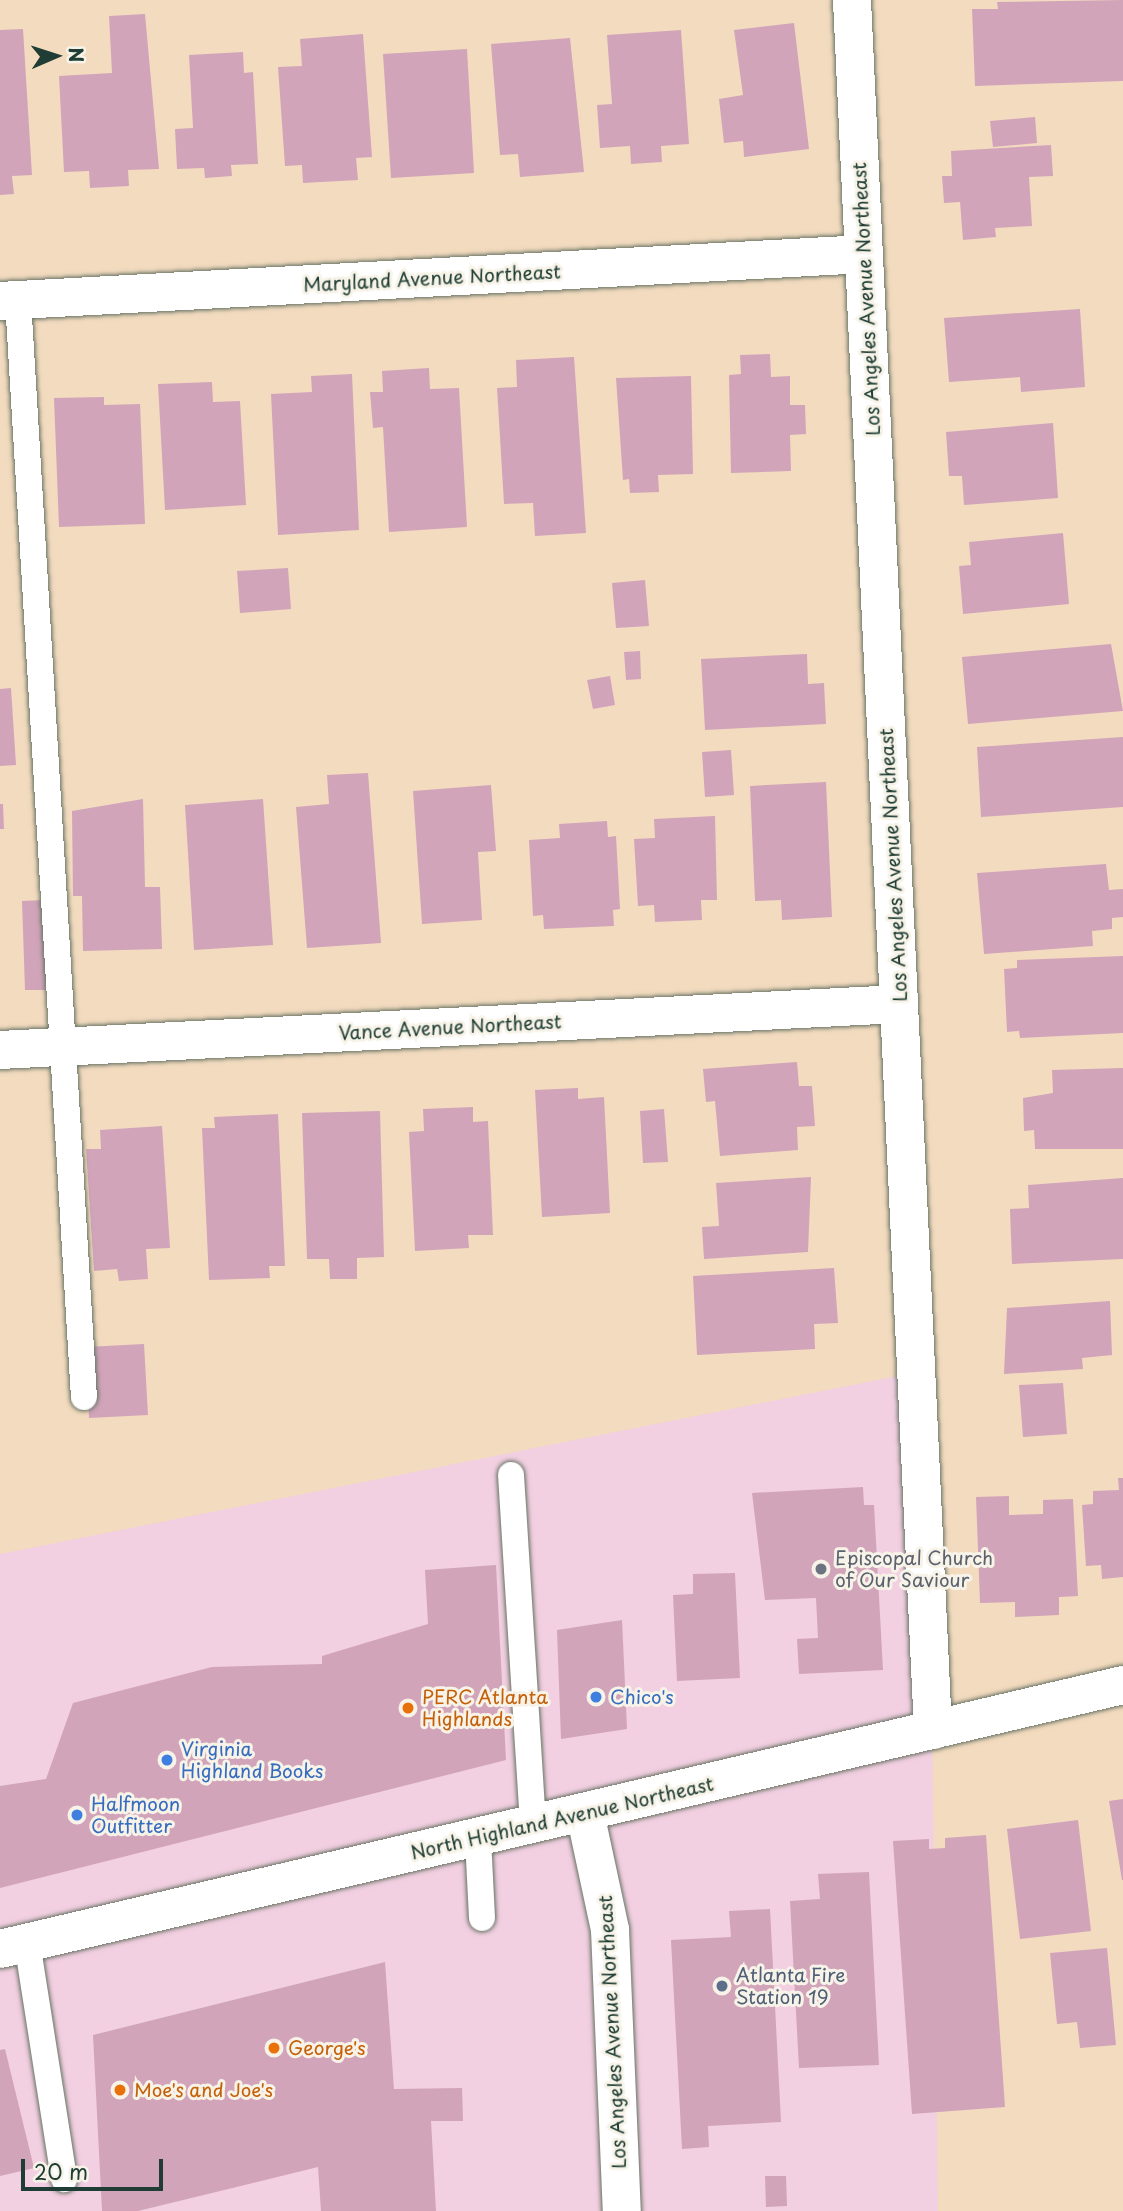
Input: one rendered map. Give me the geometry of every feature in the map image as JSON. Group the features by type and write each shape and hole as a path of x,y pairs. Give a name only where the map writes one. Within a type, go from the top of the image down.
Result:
{"street":[{"name":"Los Angeles Avenue Northeast","path":"852,0 933,1730"},
{"name":"Maryland Avenue Northeast","path":"9,300 864,254"},
{"name":"Vance Avenue Northeast","path":"0,1050 899,1004"},
{"name":"North Highland Avenue Northeast","path":"14,1945 478,1839 1123,1685"},
{"name":"Los Angeles Avenue Northeast","path":"585,1813 610,1930 622,2211"}],"lane":[{"path":"9,300 84,1397"},
{"path":"511,1475 533,1825"},
{"path":"478,1839 482,1918"},
{"path":"14,1945 64,2179"}],"shaded area":[{"path":"928,1370 938,2211 0,2211 0,1554"}],"building":[{"path":"1123,0 1123,81 975,86 972,9 998,9 997,2"},
{"path":"145,14 159,169 128,170 129,186 90,188 89,171 64,172 59,76 112,73 109,16"},
{"path":"794,23 809,149 744,157 743,141 724,143 719,99 743,95 734,30"},
{"path":"23,29 32,175 12,176 14,194 0,195 0,30"},
{"path":"681,30 689,144 661,146 662,162 631,164 630,146 600,148 597,105 612,104 607,35"},
{"path":"363,34 372,157 356,158 358,180 303,183 302,165 285,166 278,67 302,66 300,39"},
{"path":"570,38 584,172 520,177 518,154 500,155 491,44"},
{"path":"467,49 474,173 391,178 383,54"},
{"path":"243,52 244,73 253,72 258,164 231,165 232,176 205,178 204,168 177,169 175,129 193,128 189,55"},
{"path":"1035,117 1037,143 993,147 990,121"},
{"path":"1051,145 1053,176 1029,177 1032,226 995,228 996,237 963,240 960,202 944,203 942,176 952,176 951,151"},
{"path":"1080,309 1085,387 1021,392 1020,377 949,382 944,318"},
{"path":"770,354 771,377 790,376 790,405 805,405 806,434 790,435 791,471 731,473 729,375 741,374 740,355"},
{"path":"574,357 586,533 535,536 533,503 504,504 497,388 517,387 516,360"},
{"path":"429,368 430,389 459,388 467,527 389,532 383,427 373,428 370,392 383,392 382,371"},
{"path":"352,374 359,530 278,535 271,394 312,392 311,376"},
{"path":"691,376 693,474 658,475 659,492 630,493 629,479 623,480 616,378"},
{"path":"212,382 213,402 240,401 246,505 165,510 158,384"},
{"path":"104,397 104,405 140,404 145,524 59,527 54,398"},
{"path":"1053,423 1058,498 964,505 962,476 949,476 946,432"},
{"path":"1063,533 1069,604 963,614 959,566 971,565 969,542"},
{"path":"288,568 291,609 240,613 237,571"},
{"path":"645,580 649,626 616,628 612,583"},
{"path":"1111,644 1123,711 968,724 962,657"},
{"path":"640,651 641,679 626,680 624,652"},
{"path":"807,654 808,684 824,683 826,724 705,730 701,659"},
{"path":"610,676 615,705 593,709 587,680"},
{"path":"11,688 16,765 0,766 0,689"},
{"path":"1123,737 1123,807 981,817 977,747"},
{"path":"731,750 734,795 705,797 702,752"},
{"path":"368,773 381,943 307,948 296,807 329,804 327,775"},
{"path":"826,782 832,917 782,920 781,900 755,901 750,786"},
{"path":"491,785 496,851 478,852 482,920 422,924 413,791"},
{"path":"143,799 145,887 160,887 162,949 83,951 82,896 73,896 72,811"},
{"path":"263,799 273,945 194,950 185,805"},
{"path":"0,804 3,804 4,829 0,829"},
{"path":"715,816 717,900 701,900 702,920 655,922 654,905 638,906 634,839 655,838 654,819"},
{"path":"607,821 608,837 616,836 620,909 613,910 614,926 544,929 543,915 533,916 529,840 560,838 559,824"},
{"path":"1106,864 1109,890 1123,889 1123,917 1112,918 1112,929 1092,931 1093,946 984,954 977,873"},
{"path":"45,900 49,990 25,990 22,901"},
{"path":"1123,956 1123,1033 1020,1038 1019,1031 1007,1032 1004,969 1017,968 1017,960"},
{"path":"797,1062 799,1086 812,1086 815,1126 797,1127 798,1150 720,1156 715,1101 706,1102 703,1069"},
{"path":"1123,1068 1123,1149 1035,1149 1034,1130 1024,1131 1023,1098 1053,1093 1052,1070"},
{"path":"578,1088 578,1099 604,1097 610,1213 542,1217 535,1090"},
{"path":"473,1107 473,1122 488,1121 493,1235 468,1235 469,1248 415,1251 409,1132 424,1131 423,1109"},
{"path":"664,1109 668,1162 643,1163 640,1111"},
{"path":"380,1111 384,1257 357,1258 357,1279 330,1279 329,1259 307,1259 302,1113"},
{"path":"278,1114 285,1266 269,1266 270,1278 209,1280 202,1128 215,1128 214,1117"},
{"path":"162,1126 170,1248 146,1249 148,1279 119,1281 117,1269 94,1271 86,1149 101,1149 100,1130"},
{"path":"811,1177 808,1252 704,1259 702,1227 719,1226 716,1183"},
{"path":"1123,1178 1123,1259 1012,1264 1010,1209 1029,1208 1028,1185"},
{"path":"834,1268 838,1323 814,1324 815,1349 697,1355 693,1276"},
{"path":"1110,1301 1112,1355 1082,1358 1083,1369 1004,1374 1007,1308"},
{"path":"144,1344 148,1415 89,1418 86,1347"},
{"path":"1063,1383 1067,1434 1023,1437 1019,1385"},
{"path":"1118,1478 1123,1478 1123,1577 1102,1579 1101,1565 1086,1566 1082,1505 1093,1504 1093,1491 1119,1490"},
{"name":"Episcopal Church of Our Saviour","path":"863,1487 864,1505 874,1505 883,1670 799,1674 797,1639 818,1638 816,1598 765,1600 752,1493"},
{"path":"1009,1496 1009,1515 1043,1514 1043,1500 1073,1499 1078,1596 1059,1597 1059,1615 1015,1617 1015,1602 980,1603 976,1497"},
{"path":"496,1565 506,1760 0,1888 0,1786 46,1779 73,1703 212,1667 322,1664 322,1656 428,1624 425,1570"},
{"path":"735,1573 740,1678 677,1681 673,1595 693,1594 693,1574"},
{"path":"622,1620 627,1729 561,1739 557,1630"},
{"path":"1123,1799 1123,1880 1122,1880 1109,1801"},
{"path":"1078,1820 1091,1931 1020,1939 1007,1829"},
{"path":"986,1835 1005,2107 912,2114 893,1841 929,1839 929,1849 945,1848 945,1838"},
{"path":"869,1872 879,2065 799,2068 790,1901 820,1899 818,1874"},
{"path":"770,1909 781,2122 708,2126 709,2147 682,2149 671,1940 731,1937 729,1911"},
{"path":"1107,1948 1116,2045 1080,2048 1077,2022 1057,2024 1050,1953"},
{"path":"385,1962 394,2089 462,2088 463,2121 431,2121 436,2211 321,2211 318,2167 138,2211 102,2211 93,2035"},
{"path":"5,2049 34,2168 0,2176 0,2050"},
{"path":"765,2176 786,2176 787,2206 766,2207"}],"place":[{"name":"Episcopal Church of Our Saviour","path":"821,1569"},
{"name":"Chico's","path":"596,1697"},
{"name":"PERC Atlanta Highlands","path":"408,1708"},
{"name":"Virginia Highland Books","path":"167,1760"},
{"name":"Halfmoon Outfitter","path":"77,1815"},
{"name":"Atlanta Fire Station 19","path":"722,1986"},
{"name":"George's","path":"274,2048"},
{"name":"Moe's and Joe's","path":"120,2090"}]}
